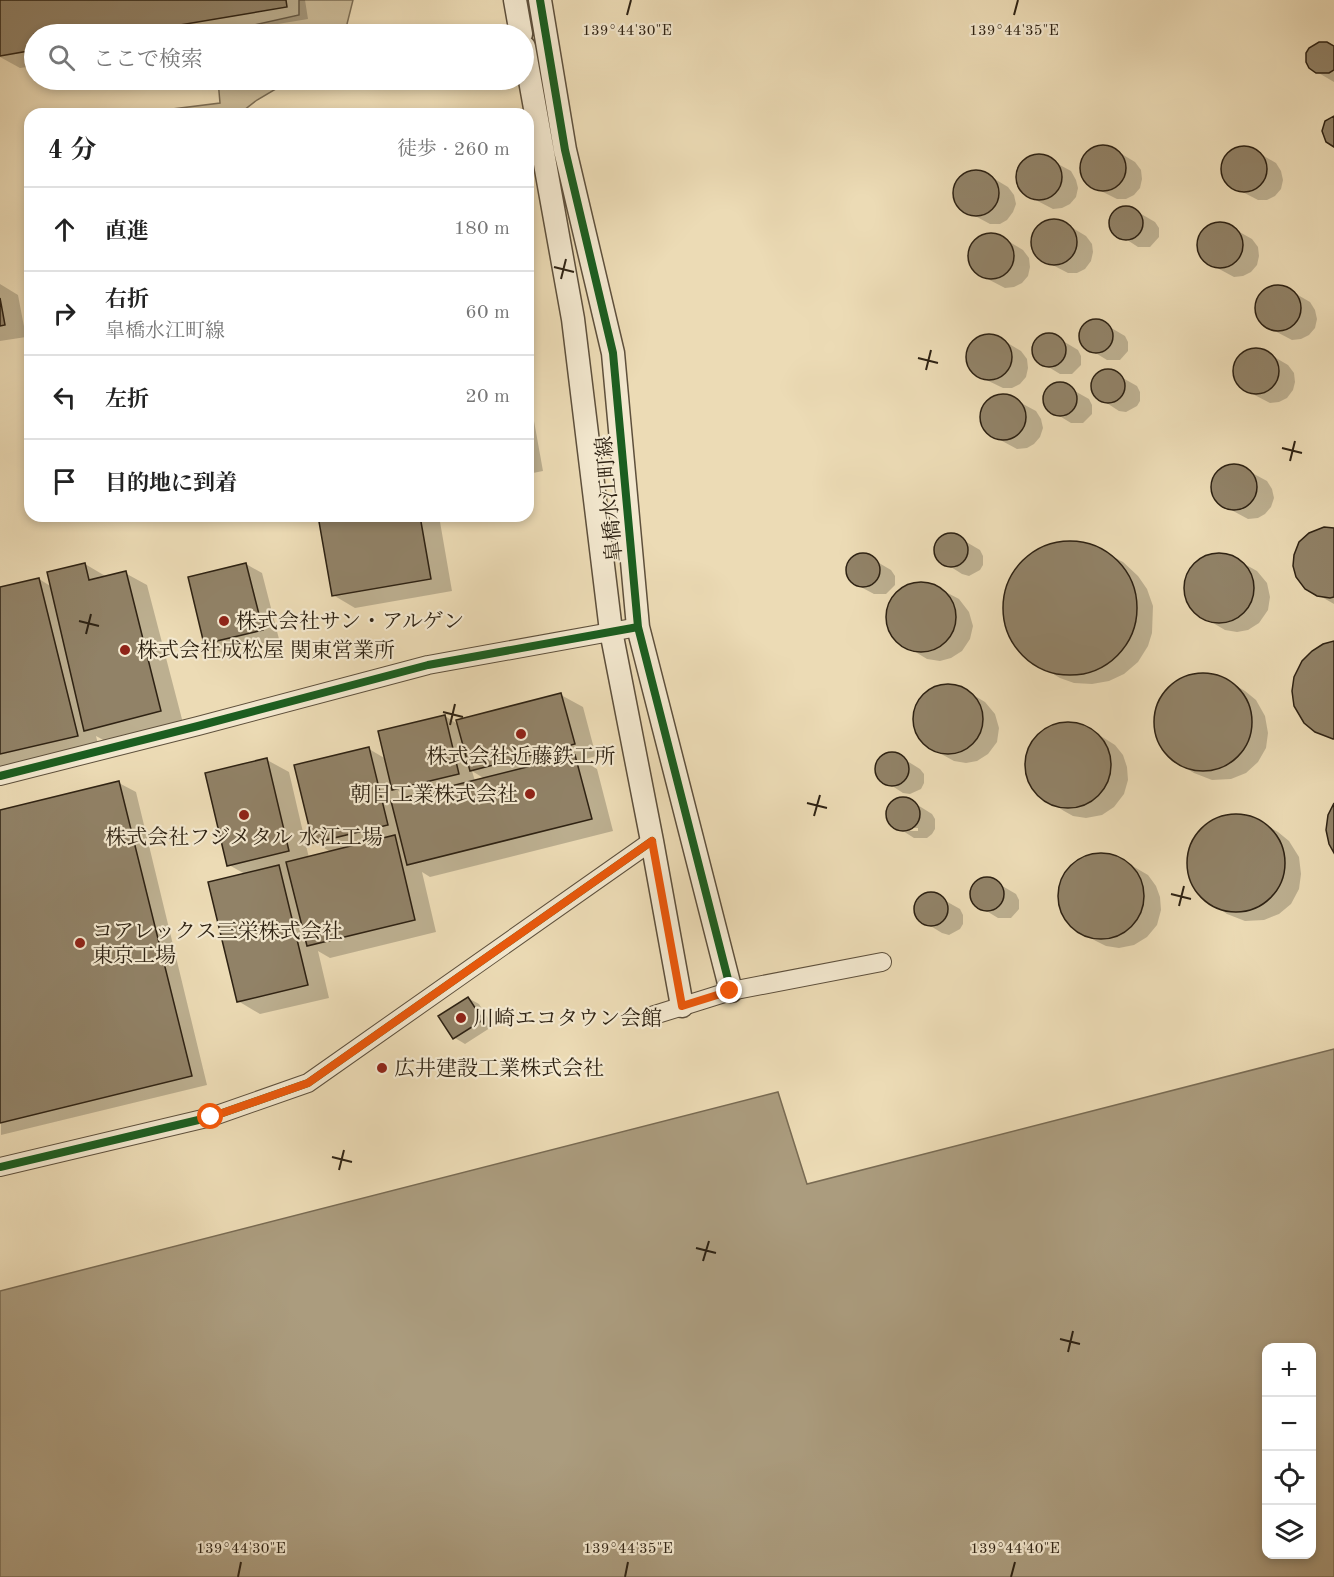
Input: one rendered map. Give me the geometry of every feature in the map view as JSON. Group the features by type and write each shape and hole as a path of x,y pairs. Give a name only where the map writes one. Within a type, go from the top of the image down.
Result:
{"street":[{"path":"515,0 519,24"},
{"name":"皐橋水江町線","path":"540,0 565,150 613,353 638,627 730,991"},
{"name":"皐橋水江町線","path":"532,90 573,319 611,630 682,1006"},
{"path":"0,776 428,665 611,630 638,627"},
{"path":"0,1167 211,1117 308,1083 652,841"},
{"path":"651,1016 730,991 882,962"}],"shaded area":[{"path":"299,0 353,0 347,24 259,24 299,15"},
{"path":"219,90 274,90 247,108 180,108 220,103"},
{"path":"1334,1049 1334,1577 0,1577 0,1291 778,1092 807,1184"}],"building":[{"path":"0,0 286,0 287,7 186,24 24,24 24,52 0,56"},
{"path":"1319,42 1327,42 1334,46 1334,70 1329,73 1316,73 1309,68 1306,62 1306,53 1309,48"},
{"path":"1334,116 1334,147 1326,142 1322,131 1325,121"},
{"path":"1103,145 1119,152 1126,168 1119,184 1103,191 1087,184 1080,168 1087,152"},
{"path":"1244,146 1260,153 1267,169 1260,185 1244,192 1228,185 1221,169 1228,153"},
{"path":"1039,154 1055,161 1062,177 1055,193 1039,200 1023,193 1016,177 1023,161"},
{"path":"976,170 992,177 999,193 992,209 976,216 960,209 953,193 960,177"},
{"path":"1126,206 1138,211 1143,223 1138,235 1126,240 1114,235 1109,223 1114,211"},
{"path":"1054,219 1070,226 1077,242 1070,258 1054,265 1038,258 1031,242 1038,226"},
{"path":"1220,222 1236,229 1243,245 1236,261 1220,268 1204,261 1197,245 1204,229"},
{"path":"991,233 1007,240 1014,256 1007,272 991,279 975,272 968,256 975,240"},
{"path":"1278,285 1294,292 1301,308 1294,324 1278,331 1262,324 1255,308 1262,292"},
{"path":"0,298 5,325 0,326"},
{"path":"1096,319 1108,324 1113,336 1108,348 1096,353 1084,348 1079,336 1084,324"},
{"path":"1049,333 1061,338 1066,350 1061,362 1049,367 1037,362 1032,350 1037,338"},
{"path":"989,334 1005,341 1012,357 1005,373 989,380 973,373 966,357 973,341"},
{"path":"1256,348 1272,355 1279,371 1272,387 1256,394 1240,387 1233,371 1240,355"},
{"path":"1108,369 1120,374 1125,386 1120,398 1108,403 1096,398 1091,386 1096,374"},
{"path":"1060,382 1072,387 1077,399 1072,411 1060,416 1048,411 1043,399 1048,387"},
{"path":"1003,394 1019,401 1026,417 1019,433 1003,440 987,433 980,417 987,401"},
{"path":"1234,464 1250,471 1257,487 1250,503 1234,510 1218,503 1211,487 1218,471"},
{"path":"319,522 421,522 431,579 332,596"},
{"path":"1324,527 1334,528 1334,597 1330,598 1317,596 1305,589 1296,577 1293,566 1299,542 1309,533"},
{"path":"951,533 963,538 968,550 963,562 951,567 939,562 934,550 939,538"},
{"path":"1070,541 1096,546 1118,560 1132,582 1137,608 1132,634 1118,656 1096,670 1070,675 1044,670 1022,656 1008,634 1003,608 1008,582 1022,560 1044,546"},
{"path":"863,553 875,558 880,570 875,582 863,587 851,582 846,570 851,558"},
{"path":"1219,553 1232,556 1244,563 1251,575 1254,588 1251,601 1244,613 1232,620 1219,623 1206,620 1194,613 1187,601 1184,588 1187,575 1194,563 1206,556"},
{"path":"85,563 89,580 126,571 161,711 84,731 47,572"},
{"path":"246,563 263,630 204,644 188,577"},
{"path":"39,578 78,736 0,754 0,587"},
{"path":"921,582 934,585 946,592 953,604 956,617 953,630 946,642 934,649 921,652 908,649 896,642 889,630 886,617 889,604 896,592 908,585"},
{"path":"1334,641 1333,739 1315,732 1304,723 1294,706 1292,691 1294,677 1302,661 1323,644"},
{"path":"1203,673 1222,677 1238,687 1248,703 1252,722 1248,741 1238,757 1222,767 1203,771 1184,767 1168,757 1158,741 1154,722 1158,703 1168,687 1184,677"},
{"path":"948,684 961,687 973,694 980,706 983,719 980,732 973,744 961,751 948,754 935,751 923,744 916,732 913,719 916,706 923,694 935,687"},
{"path":"561,693 575,744 470,771 456,720"},
{"path":"445,715 459,774 392,790 378,731"},
{"path":"1060,722 1076,722 1099,734 1108,748 1111,765 1108,782 1099,796 1076,808 1060,808 1044,801 1032,789 1025,773 1025,757 1032,741 1044,729"},
{"path":"369,747 388,825 313,843 294,765"},
{"path":"892,752 904,757 909,769 904,781 892,786 880,781 875,769 880,757"},
{"path":"575,755 592,819 407,865 391,801"},
{"path":"267,758 289,851 227,866 205,773"},
{"name":"コアレックス三栄株式会社 東京工場","path":"119,781 192,1076 0,1123 0,810"},
{"path":"903,797 915,802 920,814 915,826 903,831 891,826 886,814 891,802"},
{"path":"1334,803 1334,853 1326,830 1328,815"},
{"path":"1236,814 1255,818 1271,828 1281,844 1285,863 1281,882 1271,898 1255,908 1236,912 1217,908 1201,898 1191,882 1187,863 1191,844 1201,828 1217,818"},
{"path":"395,835 415,920 307,946 286,862"},
{"path":"1093,853 1109,853 1132,865 1141,879 1144,896 1141,913 1132,927 1109,939 1093,939 1077,932 1065,920 1058,904 1058,888 1065,872 1077,860"},
{"path":"279,865 308,985 237,1002 208,882"},
{"path":"987,877 999,882 1004,894 999,906 987,911 975,906 970,894 975,882"},
{"path":"931,892 943,897 948,909 943,921 931,926 919,921 914,909 919,897"},
{"name":"川崎エコタウン会館","path":"468,997 483,1020 453,1039 438,1016"}],"cycle path":[{"path":"540,0 565,150 613,353 638,627 731,991"},
{"path":"0,776 428,665 638,627"},
{"path":"0,1167 211,1117 308,1083 652,841"}],"place":[{"name":"株式会社サン・アルゲン","path":"224,621"},
{"name":"株式会社成松屋 関東営業所","path":"125,650"},
{"name":"株式会社近藤鉄工所","path":"521,734"},
{"name":"朝日工業株式会社","path":"530,794"},
{"name":"株式会社フジメタル 水江工場","path":"244,815"},
{"name":"コアレックス三栄株式会社 東京工場","path":"80,943"},
{"name":"川崎エコタウン会館","path":"461,1018"},
{"name":"広井建設工業株式会社","path":"382,1068"}],"route":[{"path":"211,1117 308,1083 652,841 682,1006 730,991"}]}
